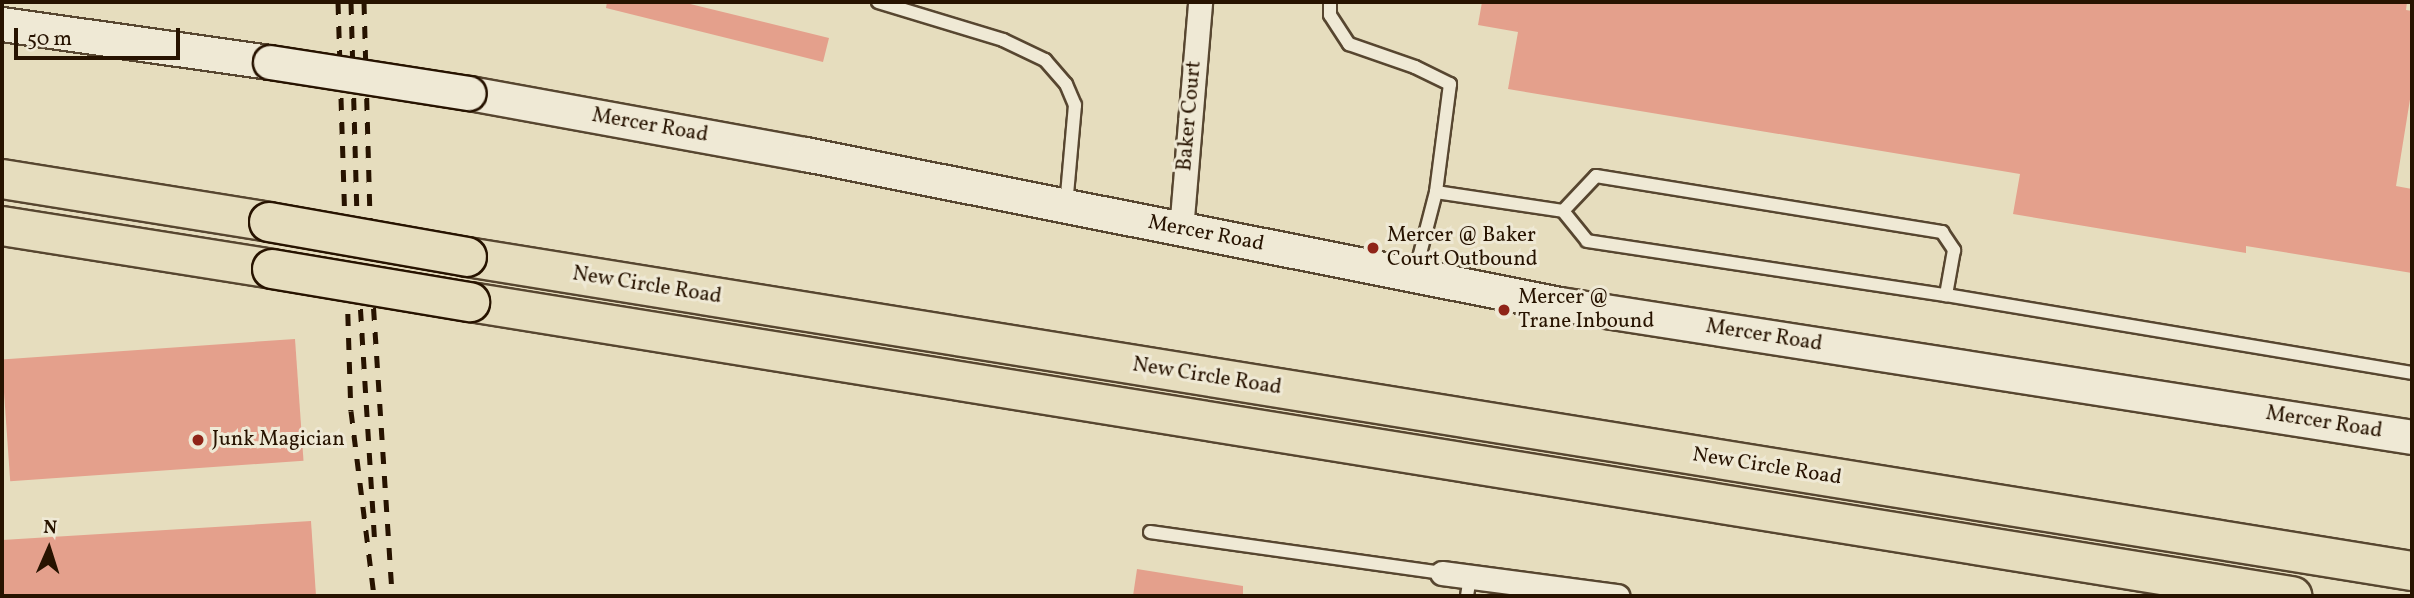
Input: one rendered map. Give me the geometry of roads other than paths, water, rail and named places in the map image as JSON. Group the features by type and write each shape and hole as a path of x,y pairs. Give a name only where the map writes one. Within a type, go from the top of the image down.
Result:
{"highway":[{"name":"New Circle Road","path":"2,179 467,257 2404,569"},
{"name":"New Circle Road","path":"2,226 2292,596"}],"street":[{"name":"Baker Court","path":"1181,230 1200,2"},
{"name":"Mercer Road","path":"2,24 470,93 1560,304 2412,436"},
{"path":"1442,573 1469,586 1617,596"}],"lane":[{"path":"878,2 1003,40 1045,60 1066,84 1076,105 1066,207"},
{"path":"1330,2 1330,15 1349,44 1415,66 1450,84 1436,192 1415,275"},
{"path":"1563,211 1595,176 1942,232 1954,250 1946,295"},
{"path":"1436,192 1563,211 1587,241 1946,295 2412,373"},
{"path":"1150,533 1442,573"}],"railway":[{"path":"338,2 351,411 374,596"},
{"path":"351,2 359,285 375,547"},
{"path":"364,2 372,284 392,596"}],"place":[{"name":"Mercer @ Baker Court Outbound","path":"1373,248"},
{"name":"Mercer @ Trane Inbound","path":"1504,310"},
{"name":"Junk Magician","path":"198,440"}]}
